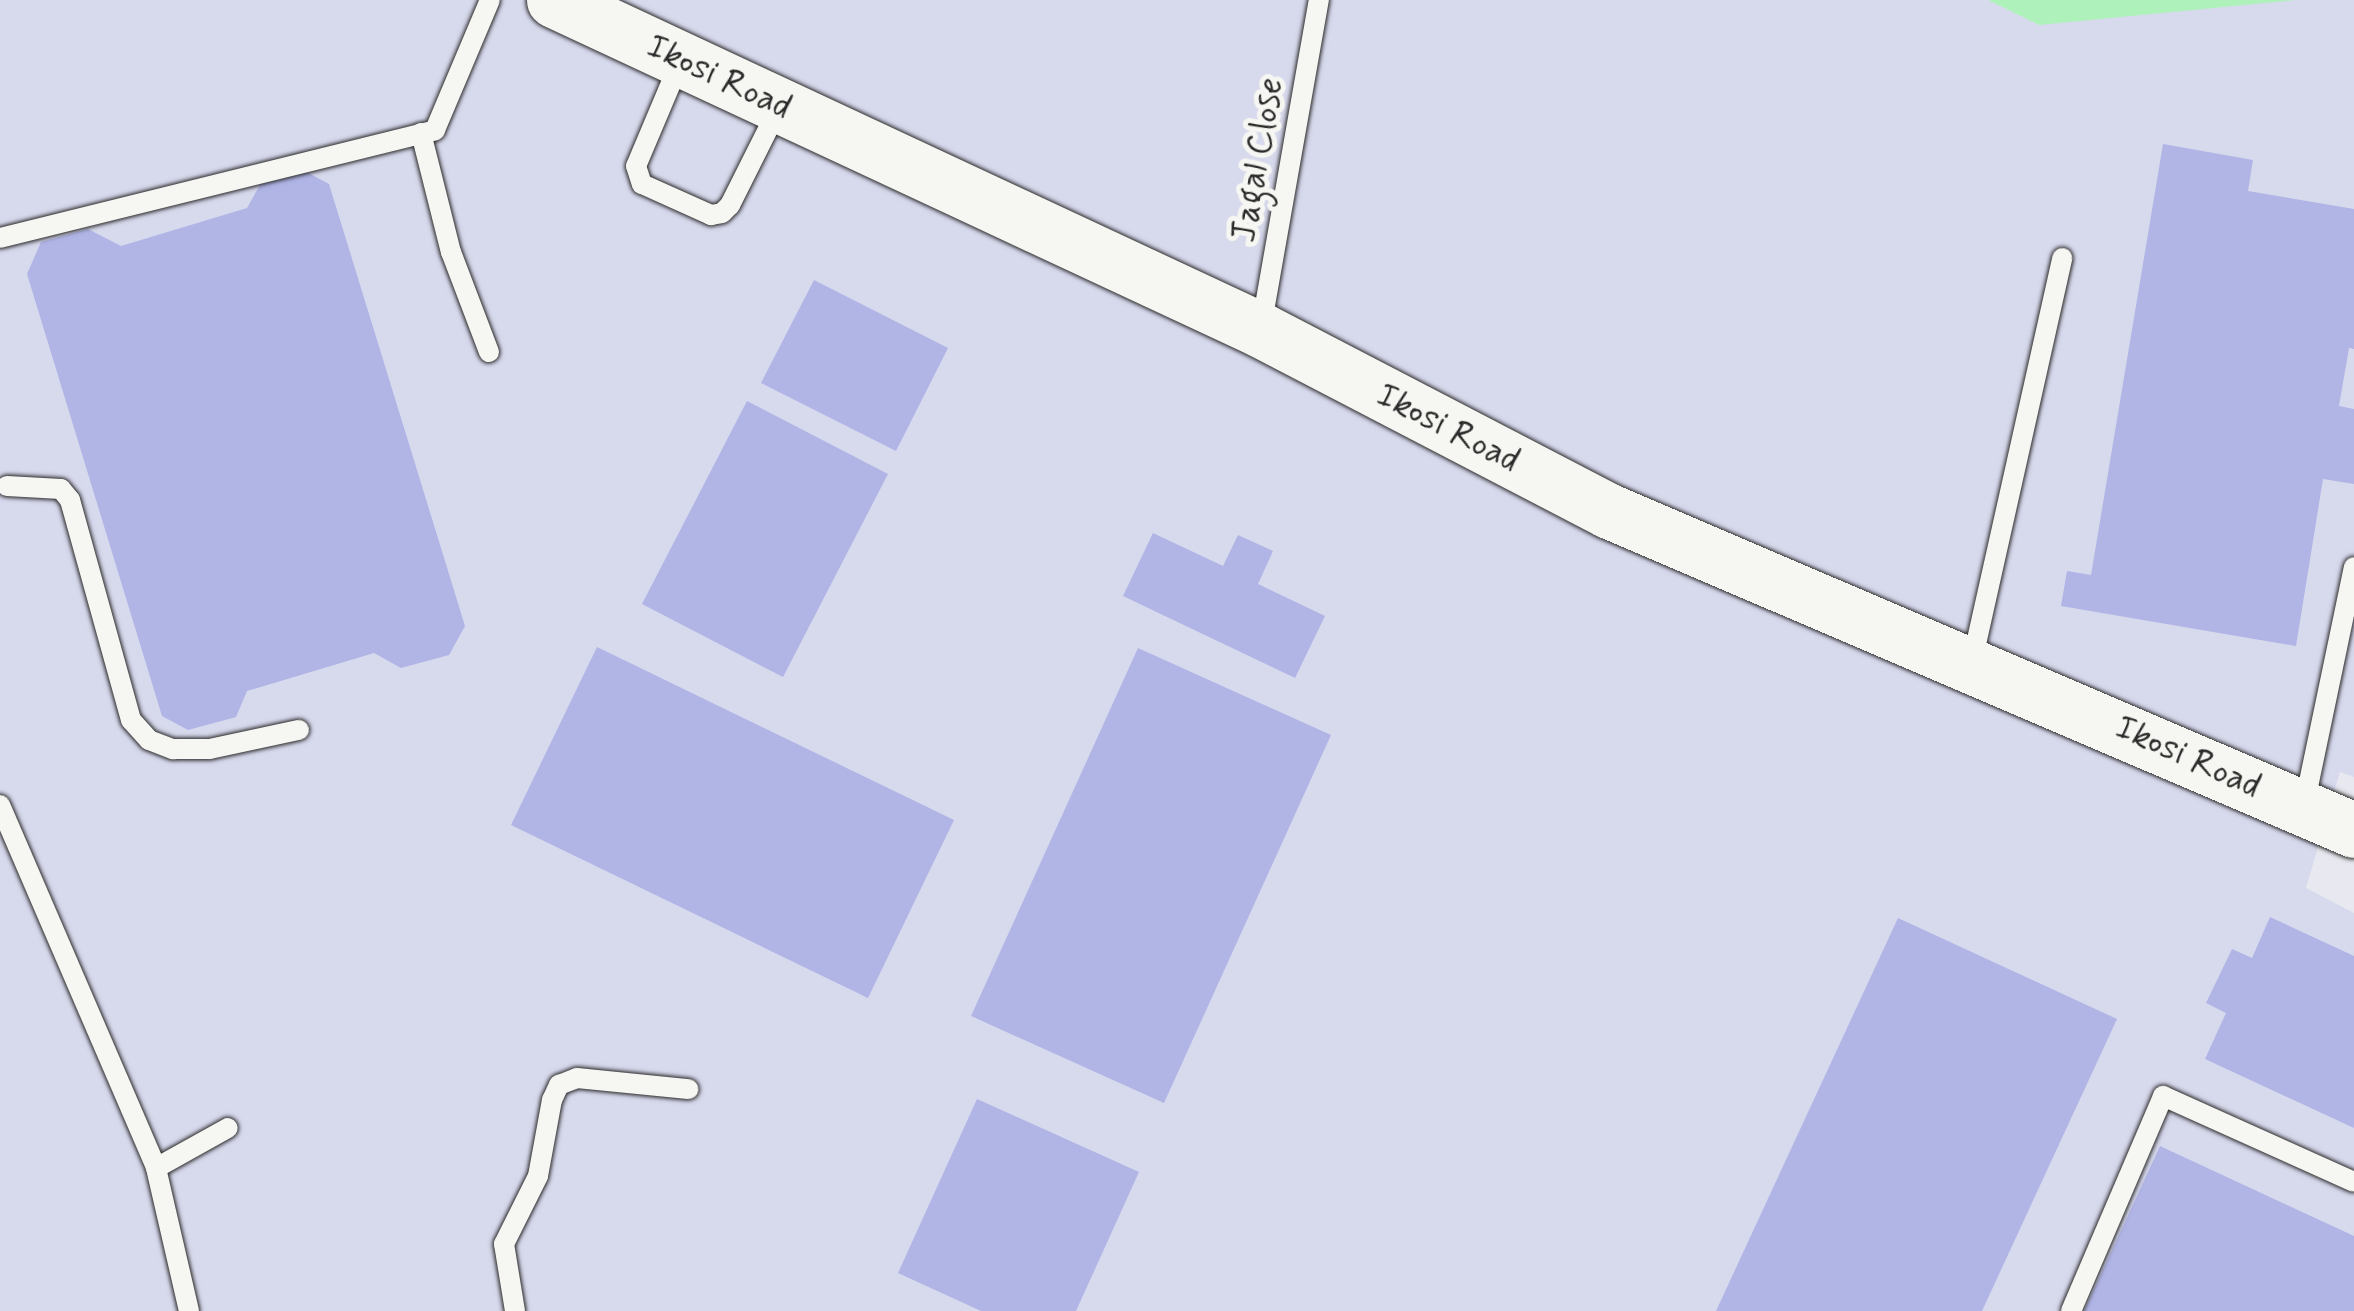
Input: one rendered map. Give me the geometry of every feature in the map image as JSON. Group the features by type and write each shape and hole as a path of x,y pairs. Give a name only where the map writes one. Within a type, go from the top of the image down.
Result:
{"street":[{"name":"Ikosi Road","path":"554,0 1261,330 1609,511 2354,830"}],"lane":[{"path":"0,238 436,130 490,0"},
{"name":"Jagal Close","path":"1261,330 1319,0"},
{"path":"680,59 636,166 642,184 710,215 722,213 730,205 780,106"},
{"path":"420,134 451,252 489,352"},
{"path":"1972,664 2062,258"},
{"path":"7,486 61,489 70,500 131,720 149,740 173,748 210,749 299,730"},
{"path":"2304,808 2354,567"},
{"path":"0,805 156,1168 189,1311"},
{"path":"515,1311 504,1244 538,1176 552,1100 559,1084 578,1078 688,1089"},
{"path":"2072,1311 2162,1096 2354,1182"},
{"path":"156,1168 228,1128"}],"shaded area":[{"path":"0,0 2354,0 2354,777 2340,772 2306,888 2354,913 2354,1311 0,1311"}],"green space":[{"path":"1988,0 2297,0 2039,25"}],"building":[{"path":"2163,144 2253,160 2248,191 2354,209 2354,349 2349,348 2339,406 2354,409 2354,484 2323,479 2296,646 2061,606 2067,571 2091,575"},
{"path":"301,169 329,184 465,626 449,655 401,668 374,653 247,691 236,717 188,730 162,716 27,274 41,242 88,229 121,246 247,208 261,183"},
{"path":"814,280 948,348 896,451 761,383"},
{"path":"747,401 888,474 783,677 642,604"},
{"path":"1153,533 1223,566 1238,535 1273,551 1258,584 1325,616 1295,678 1123,596"},
{"path":"597,647 954,820 868,998 511,825"},
{"path":"1138,648 1331,735 1164,1103 971,1016"},
{"path":"2270,917 2354,956 2354,1128 2205,1059 2226,1013 2206,1003 2232,949 2252,958"},
{"path":"1898,918 2117,1019 1982,1311 1716,1311"},
{"path":"977,1099 1139,1172 1076,1311 981,1311 898,1273"},
{"path":"2160,1146 2354,1236 2354,1311 2084,1311"}]}
